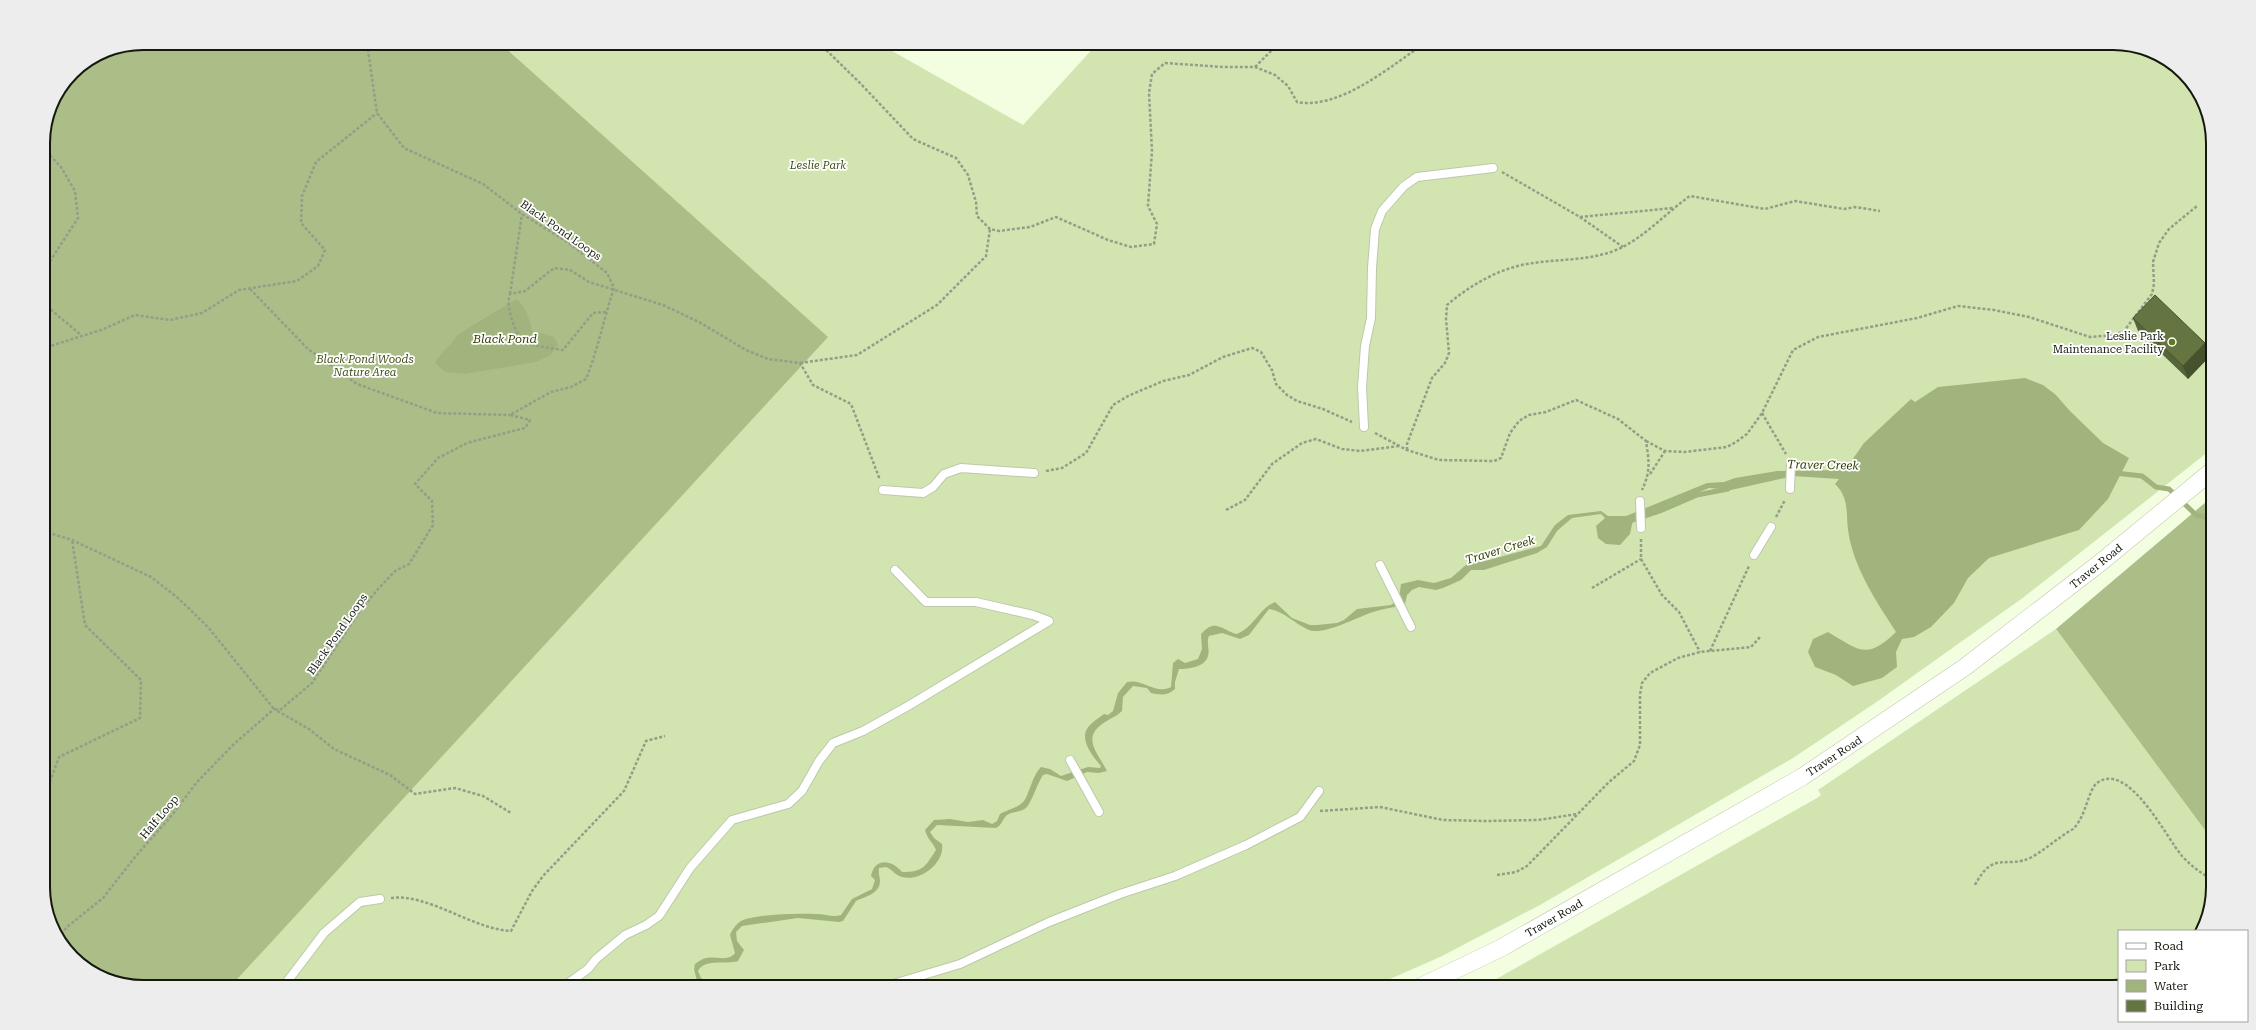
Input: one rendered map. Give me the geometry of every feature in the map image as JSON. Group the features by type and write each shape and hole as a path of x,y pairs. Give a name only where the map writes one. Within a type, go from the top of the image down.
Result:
{"street":[{"name":"Traver Road","path":"1435,980 1501,948 1802,777 1965,668 2045,607 2206,476"}],"lane":[{"path":"1364,427 1362,387 1365,346 1371,318 1372,268 1376,229 1382,211 1404,186 1417,177 1493,168"},
{"path":"1790,489 1791,463"},
{"path":"883,490 923,492 933,486 944,474 961,468 1034,473"},
{"path":"1640,501 1641,528"},
{"path":"1754,555 1770,527"},
{"path":"1380,566 1411,627"},
{"path":"573,980 588,969 596,959 625,935 646,925 659,916 690,868 732,820 788,804 802,791 819,761 833,743 852,736 908,706 1048,621 1033,615 976,602 926,602 895,570"},
{"path":"1070,760 1099,812"},
{"path":"906,980 960,964 1049,922 1120,894 1180,874 1287,825 1304,813 1319,791"},
{"path":"288,980 324,933 360,902 380,899"}],"path":[{"name":"Black Pond Loops","path":"368,50 377,113 404,148 483,184 522,214 569,243 607,273 614,288"},
{"path":"826,50 860,82 913,138 956,158 968,175 976,202 977,216 990,229 999,231 1030,227 1056,217 1108,240 1131,247 1154,244 1157,224 1148,206 1152,151 1149,93 1152,74 1165,63 1223,67 1256,67 1275,76 1288,86 1297,102 1309,104 1352,91 1414,50"},
{"path":"1256,67 1272,50"},
{"path":"50,347 102,330 135,315 170,320 202,313 239,290 297,281 318,266 325,250 301,223 302,196 316,162 328,151 343,142 377,113"},
{"path":"50,155 61,167 75,192 78,218 50,261"},
{"path":"1493,168 1520,181 1580,217 1623,247"},
{"path":"1407,450 1407,444 1432,378 1445,363 1450,352 1446,319 1447,306 1463,291 1506,270 1526,264 1585,258 1623,247 1646,232 1690,196 1765,209 1795,201 1844,209 1855,207 1880,211"},
{"path":"1646,441 1665,451 1684,452 1727,447 1747,434 1762,413 1793,350 1805,342 1818,337 1917,318 1958,306 1994,310 2029,317 2090,337 2124,331 2152,294 2154,284 2153,262 2159,243 2169,229 2197,206"},
{"path":"1580,217 1674,208"},
{"path":"522,214 510,294 507,299 511,318 518,334 525,342 563,350 593,313 606,312"},
{"path":"510,294 525,291 554,268 570,270 589,282 614,288 663,305 699,322 746,350 768,358 800,363 857,355 937,305 986,256 990,229"},
{"path":"250,288 308,349 357,384 437,413 510,415 551,392 571,387 586,379 598,349 606,312 614,288"},
{"path":"50,309 81,336"},
{"path":"800,363 813,385 851,404 883,490"},
{"path":"1762,413 1791,463"},
{"name":"Black Pond Loops","path":"274,709 280,710 312,683 360,611 396,571 409,564 422,547 434,524 432,500 415,484 438,458 467,443 525,428 530,420 510,415"},
{"path":"1226,510 1245,500 1272,464 1302,443 1316,439 1342,449 1360,451 1399,446"},
{"path":"1649,475 1665,451"},
{"path":"1770,527 1790,489"},
{"path":"1641,528 1641,559 1662,595 1678,612 1700,652"},
{"path":"50,533 72,540 151,577 178,598 208,627 274,709 309,729 334,749 390,775 415,794 455,788 483,796 512,813"},
{"path":"50,783 60,757 140,718 141,680 85,625 72,540"},
{"path":"1710,651 1754,555"},
{"path":"1592,588 1641,559"},
{"path":"1497,875 1516,872 1527,866 1577,814 1634,761 1638,754 1640,745 1640,695 1642,682 1650,673 1664,664 1700,652 1751,647 1760,637"},
{"name":"Half Loop","path":"62,933 67,927 103,898 135,857 172,816 197,782 234,744 274,709"},
{"path":"380,899 399,897 416,900 495,930 511,931 528,898 543,876 624,791 646,741 665,736"},
{"path":"1975,885 1986,867 2002,861 2025,860 2073,829 2078,824 2095,784 2103,780 2114,779 2130,788 2146,804 2182,856 2194,868 2206,876"},
{"path":"1304,813 1380,807 1443,820 1486,821 1538,820 1577,814"}],"green space":[{"name":"Black Pond Woods Nature Area","path":"143,50 508,50 828,337 236,980 143,980 119,977 96,968 73,948 66,939 55,917 50,893 50,137 53,119 62,96 77,77 86,69 113,55"},
{"name":"Leslie Park","path":"508,50 890,50 1023,125 1092,50 2113,50 2137,53 2149,57 2160,62 2179,77 2187,86 2201,113 2206,137 2206,454 2024,597 1878,701 1793,758 1540,905 1440,957 1388,980 236,980 827,337"},
{"path":"2206,502 2206,832 2056,629"},
{"path":"2056,629 2206,832 2206,887 2203,911 2196,930 2118,930 2118,980 1494,980 1817,798 1821,795 1818,790"}],"water":[{"name":"Black Pond","path":"516,299 525,309 532,331 554,337 558,344 551,355 536,362 465,374 445,372 435,363 457,335"},
{"path":"2025,378 2043,385 2056,395 2069,410 2103,443 2129,458 2108,499 2079,530 1989,558 1968,578 1954,603 1931,627 1914,637 1902,639 1896,652 1897,667 1882,678 1853,686 1836,675 1815,667 1808,652 1813,639 1828,632 1847,644 1862,650 1877,647 1896,632 1868,586 1852,549 1845,502 1840,490 1835,484 1839,479 1793,476 1731,490 1709,488 1633,520 1630,534 1620,545 1606,544 1598,538 1596,526 1605,518 1601,514 1572,518 1557,531 1547,547 1537,553 1484,570 1471,570 1461,580 1443,588 1436,590 1419,587 1412,590 1407,595 1405,604 1373,612 1332,628 1315,631 1309,630 1280,612 1269,609 1249,635 1240,639 1222,633 1209,636 1208,656 1206,660 1204,663 1196,667 1179,669 1175,682 1175,689 1167,694 1158,694 1151,693 1147,688 1133,686 1123,697 1122,711 1095,730 1092,741 1107,771 1099,773 1087,772 1067,781 1047,774 1043,775 1026,808 1021,811 1008,814 996,828 937,825 930,832 934,838 942,844 942,851 940,858 930,870 916,877 909,878 902,877 886,867 879,868 880,881 875,892 856,901 843,921 839,922 798,918 742,926 736,932 737,941 744,950 738,961 710,963 705,965 698,971 701,978 705,980 697,980 694,969 696,963 706,958 729,957 735,953 730,935 734,927 741,921 778,914 841,915 852,899 872,889 875,880 871,876 873,870 880,863 889,863 894,865 902,872 909,872 919,870 929,861 936,850 925,830 934,820 950,819 968,822 983,820 992,824 997,821 1000,814 1022,803 1027,797 1035,776 1041,767 1050,769 1061,776 1088,767 1100,768 1101,766 1091,754 1086,744 1085,734 1088,727 1104,714 1108,715 1113,711 1118,693 1127,682 1138,682 1160,689 1171,687 1173,663 1178,659 1185,663 1198,659 1202,649 1201,634 1210,627 1218,626 1236,634 1252,623 1264,609 1275,602 1292,618 1310,625 1337,623 1344,620 1357,609 1391,605 1399,599 1401,584 1418,580 1434,583 1451,578 1467,564 1485,561 1541,546 1555,525 1568,515 1601,511 1608,516 1626,516 1707,483 1724,482 1735,478 1777,471 1845,470 1864,443 1911,399 1915,402 1938,387"}],"building":[{"name":"Leslie Park Maintenance Facility","path":"2155,295 2205,343 2183,366 2133,318"}],"waterway":[{"name":"Traver Creek","path":"2115,473 2142,476 2156,487 2169,489 2196,515 2206,517"},
{"name":"Traver Creek","path":"1627,522 1660,511 1697,495 1728,489"}],"place":[{"name":"Leslie Park Maintenance Facility","path":"2172,342"}]}
